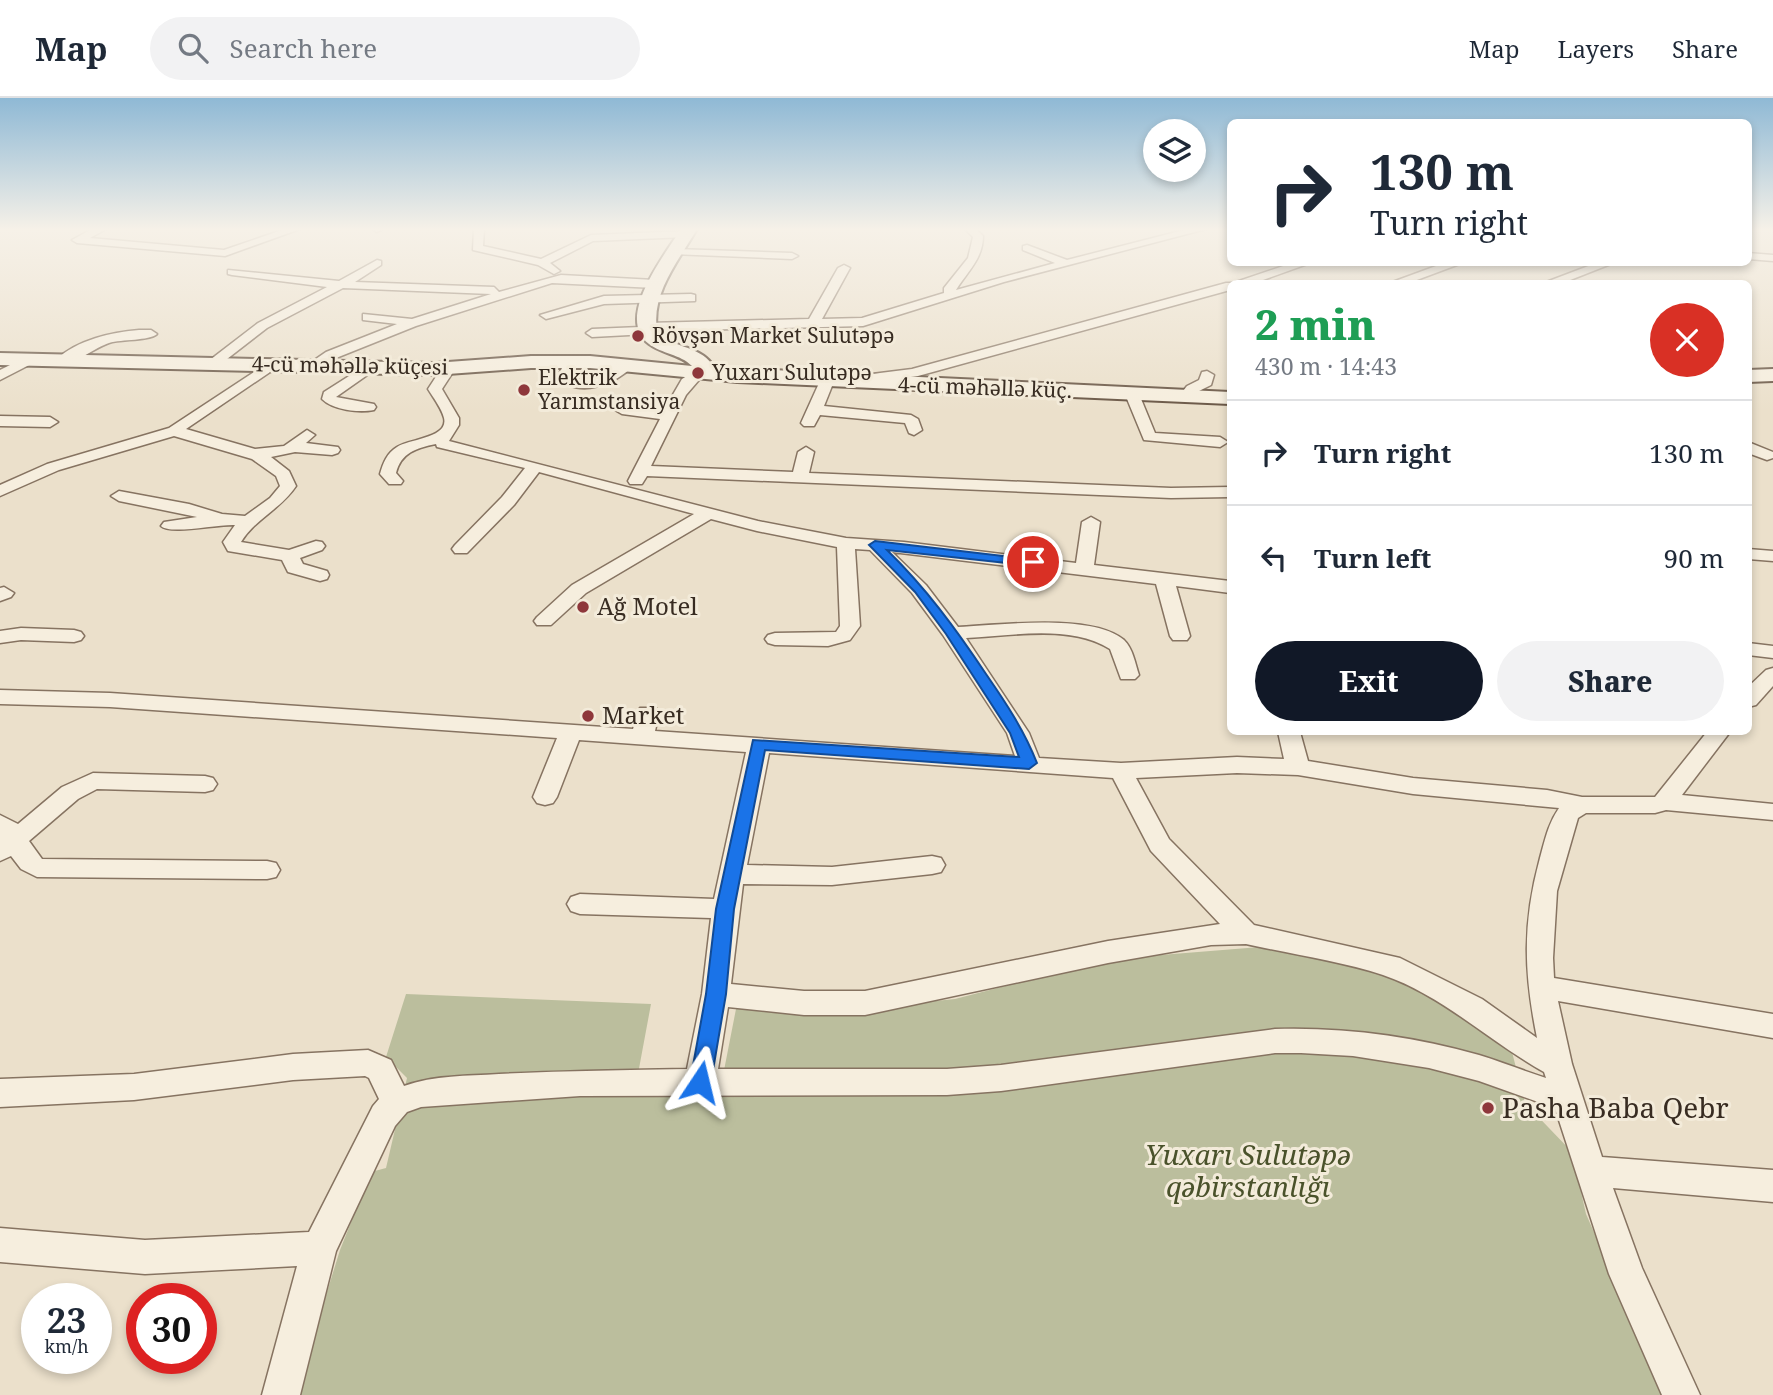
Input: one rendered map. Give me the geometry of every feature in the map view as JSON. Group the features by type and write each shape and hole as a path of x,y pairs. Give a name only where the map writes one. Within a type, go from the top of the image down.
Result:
{"street":[{"path":"213,363 243,342 254,330 332,290"},
{"path":"450,290 509,292"},
{"path":"315,366 331,355 412,323 518,290"},
{"path":"642,290 691,298"},
{"path":"814,322 832,290"},
{"path":"950,290 950,295"},
{"path":"592,333 863,322 971,290"},
{"path":"865,383 877,377 913,373 1217,290"},
{"path":"546,314 652,291"},
{"path":"628,490 643,471 667,415 687,382 702,367 701,361 661,344 647,329 646,308 652,291"},
{"path":"367,317 412,323"},
{"path":"63,359 81,349 105,341 136,333 151,334"},
{"path":"84,335 105,341"},
{"name":"4-cü məhəllə küçesi","path":"0,359 448,369 572,361 698,373"},
{"path":"0,378 30,359"},
{"path":"0,491 63,464 174,432 271,365"},
{"path":"369,368 329,395 329,399 342,404 369,407"},
{"path":"396,481 388,474 388,469 399,452 411,444 440,439 452,425 452,418 435,389 448,369"},
{"name":"4-cü məhəllə küç.","path":"698,373 865,383 1227,398"},
{"path":"1186,396 1186,393 1206,382 1207,375"},
{"path":"1752,376 1773,375"},
{"path":"0,378 22,381"},
{"path":"827,381 813,417 911,419 914,430"},
{"path":"1132,394 1149,437 1220,442"},
{"path":"622,410 667,415"},
{"path":"0,422 50,422"},
{"path":"174,432 253,454 283,472 288,486 284,495 247,521 232,542 234,547 290,556 316,546"},
{"path":"294,447 307,435"},
{"path":"440,439 443,444 453,448 628,490 708,513 846,543 1084,568 1227,587"},
{"path":"253,454 294,447 332,450"},
{"path":"1752,449 1767,455"},
{"path":"800,478 806,452"},
{"path":"461,549 508,501 536,467"},
{"path":"643,471 1171,493 1227,492"},
{"path":"119,496 189,509 220,519"},
{"path":"544,621 559,603 577,590 686,529 708,513"},
{"path":"170,526 220,519 247,521"},
{"path":"1084,568 1091,522"},
{"path":"775,639 828,640 844,636 850,626 846,543"},
{"path":"875,545 919,589 952,633 1018,733 1029,763"},
{"path":"1752,554 1773,555"},
{"path":"290,556 295,568 320,575"},
{"path":"1164,578 1180,636"},
{"path":"952,633 1064,629 1089,632 1109,638 1120,647 1128,675"},
{"path":"0,637 21,634 74,636"},
{"path":"1752,649 1773,652"},
{"path":"1752,697 1773,674"},
{"path":"0,696 110,700 1121,771 1237,765 1298,767 1349,773 1413,786 1547,798 1582,805 1637,806 1665,802 1773,812"},
{"path":"643,736 648,713"},
{"path":"545,796 570,731"},
{"path":"1290,735 1298,767"},
{"path":"1665,802 1677,782 1716,735"},
{"path":"700,1082 716,994 725,909 759,744"},
{"path":"1121,771 1160,845 1246,934"},
{"path":"205,784 93,781 70,793 5,838 24,861 37,868 267,870"},
{"path":"1582,805 1569,813 1562,822 1550,864 1541,922 1541,987 1557,1064 1590,1171 1627,1274 1681,1395"},
{"path":"732,874 832,876 932,864"},
{"path":"580,904 725,909"},
{"path":"716,994 804,1003 865,1003 1108,952 1211,935 1246,934 1390,966 1472,1007 1522,1045 1557,1064"},
{"path":"1541,987 1773,1026"},
{"path":"281,1395 319,1248 384,1115 396,1102 421,1093 700,1082 960,1081 1275,1041 1316,1039 1411,1051 1480,1069 1566,1097"},
{"path":"0,1093 134,1087 293,1067 368,1063 380,1069 396,1102"},
{"path":"1590,1171 1773,1186"},
{"path":"0,1245 145,1257 319,1248"}],"green space":[{"name":"Yuxarı Sulutəpə qəbirstanlığı","path":"1260,947 1384,971 1452,1003 1511,1048 1525,1103 1572,1152 1586,1214 1665,1395 295,1395 340,1250 371,1172 386,1168 407,1078 386,1057 406,994 651,1004 635,1090 719,1096 736,1009 866,1008 955,999 1111,959"}],"place":[{"name":"Rövşən Market Sulutəpə","path":"638,336"},
{"name":"Yuxarı Sulutəpə","path":"698,373"},
{"name":"Elektrik Yarımstansiya","path":"524,390"},
{"name":"Ağ Motel","path":"583,607"},
{"name":"Market","path":"588,716"},
{"name":"Pasha Baba Qebr","path":"1488,1108"}],"route":[{"path":"700,1082 716,994 725,909 759,744 1029,763 1018,733 952,633 919,589 875,545 1033,562"}]}
